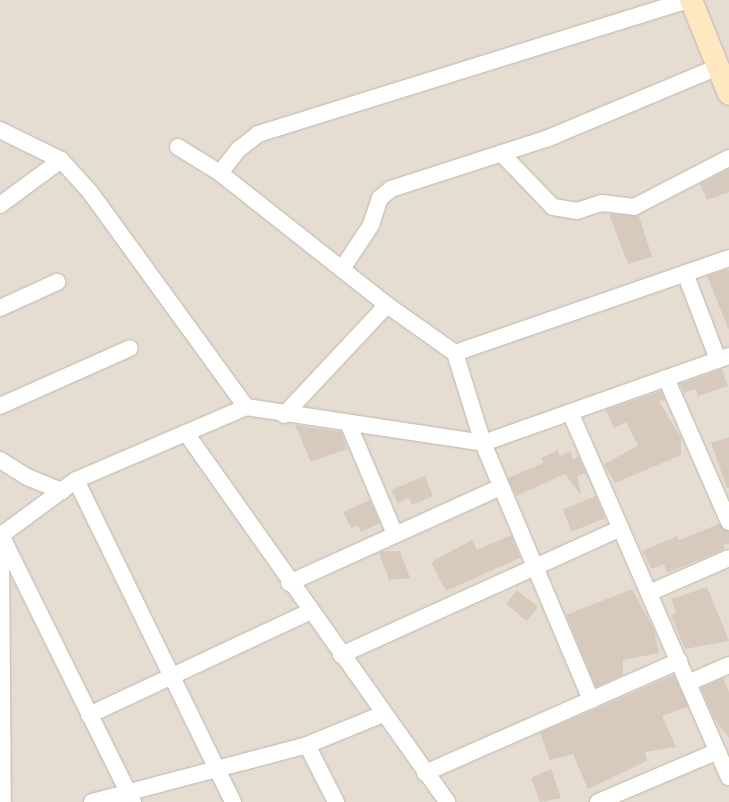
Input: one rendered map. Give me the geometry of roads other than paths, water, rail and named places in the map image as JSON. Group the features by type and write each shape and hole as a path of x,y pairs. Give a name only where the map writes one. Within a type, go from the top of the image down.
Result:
{"street":[{"path":"220,173 239,149 258,134 688,0"},
{"path":"691,0 729,94"},
{"path":"342,269 371,225 380,198 391,189 546,139 718,67"},
{"path":"0,130 61,160 90,192 246,407"},
{"path":"178,147 220,173 387,304 455,353 484,443 501,487 591,700"},
{"path":"501,154 553,207 577,211 602,203 634,206 729,158"},
{"path":"0,205 61,160"},
{"path":"455,353 729,258"},
{"path":"0,535 76,480 246,407 284,415 484,443 726,357 685,273"},
{"path":"0,308 57,282"},
{"path":"284,415 387,304"},
{"path":"0,404 130,348"},
{"path":"666,378 729,522"},
{"path":"570,412 729,776"},
{"path":"348,423 395,534"},
{"path":"186,433 309,612 447,802"},
{"path":"0,460 62,490"},
{"path":"76,480 233,802"},
{"path":"289,583 501,487"},
{"path":"341,655 621,528"},
{"path":"0,529 3,802"},
{"path":"0,535 131,798"},
{"path":"649,593 729,558"},
{"path":"89,715 309,612"},
{"path":"425,773 679,661"},
{"path":"688,683 729,665"},
{"path":"92,802 131,798 216,767 308,745 383,714"},
{"path":"308,745 336,802"},
{"path":"598,802 718,751"}]}
